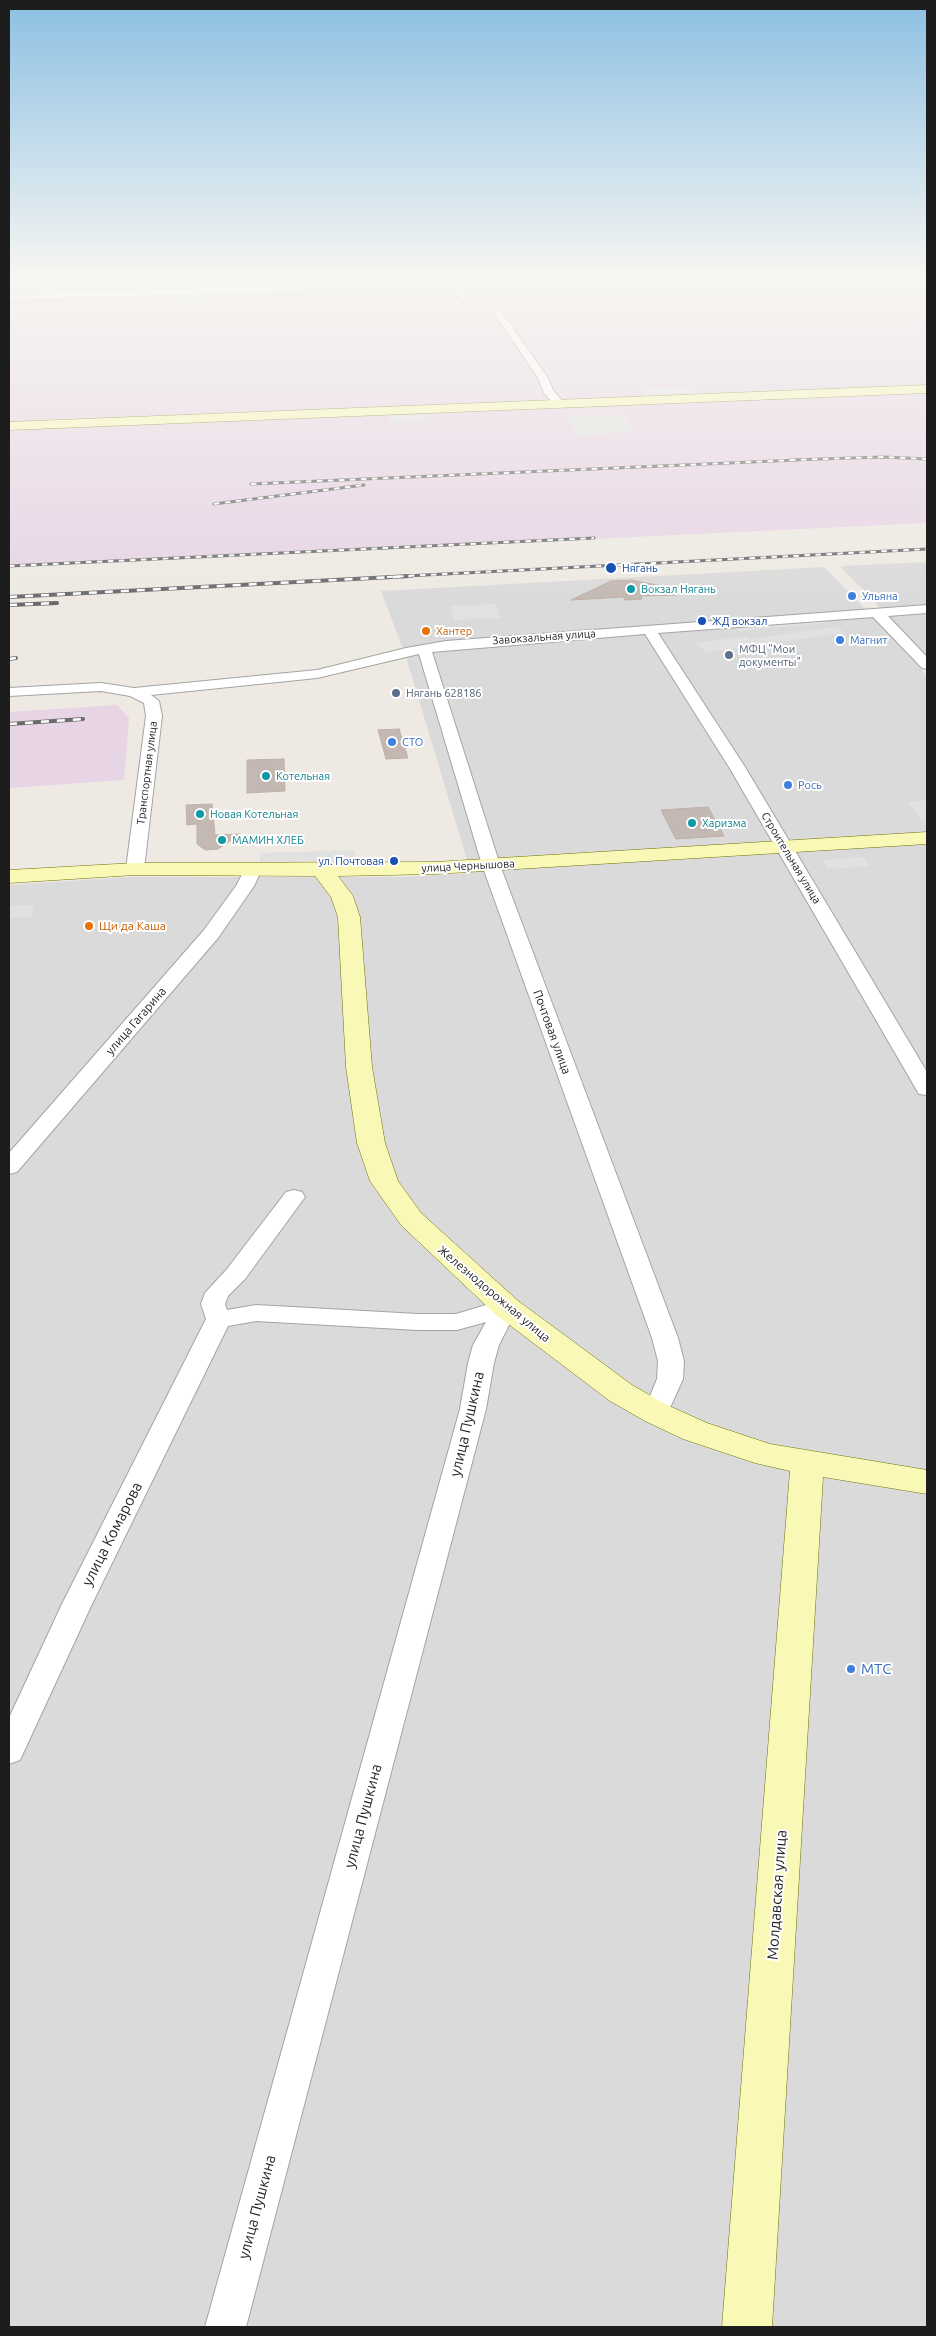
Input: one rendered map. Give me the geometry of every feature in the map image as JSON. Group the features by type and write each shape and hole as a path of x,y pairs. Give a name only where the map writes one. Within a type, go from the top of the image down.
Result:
{"main road":[{"path":"9,426 927,389"},
{"name":"улица Чернышова","path":"9,876 135,869 322,870 491,865 927,838"},
{"name":"Железнодорожная улица","path":"322,870 342,896 349,917 353,953 359,1067 371,1143 384,1180 410,1219 506,1307 621,1393 656,1413 695,1431 734,1445 807,1463 927,1482"},
{"name":"Молдавская улица","path":"747,2327 807,1463"}],"street":[{"path":"546,385 548,391 559,403"},
{"name":"Завокзальная улица","path":"134,692 317,674 424,648 470,642 927,609"},
{"path":"877,613 927,665"},
{"name":"Строительная улица","path":"648,630 737,766 927,1089"},
{"name":"Почтовая улица","path":"424,648 491,865 665,1338 671,1362 670,1380 656,1413"},
{"path":"9,692 101,688 134,692"},
{"name":"Транспортная улица","path":"134,692 150,701 154,716 135,869"},
{"name":"улица Гагарина","path":"9,1167 211,934 245,886 254,869"},
{"path":"294,1197 236,1274 217,1293 213,1304 214,1312 219,1319 256,1313 408,1322 457,1322 506,1307"},
{"name":"улица Пушкина","path":"225,2327 470,1418 484,1354 506,1307"},
{"name":"улица Комарова","path":"9,1751 77,1604 219,1319"}],"shaded area":[{"path":"9,385 927,385 927,523 9,567"},
{"path":"689,387 696,396 647,398 640,389"},
{"path":"424,414 428,421 391,423 388,415"},
{"path":"622,414 636,432 577,435 564,416"},
{"path":"927,562 927,657 840,566"},
{"path":"824,567 895,639 927,676 927,2327 9,2327 9,885 129,877 402,877 471,873 406,657 381,591"},
{"path":"496,604 501,618 454,620 450,606"},
{"path":"820,618 825,623 739,631 734,626"},
{"path":"837,627 845,633 706,652 696,643 746,636 750,639"},
{"path":"117,705 129,718 124,780 9,788 9,712"},
{"path":"927,800 927,821 922,821 908,802"},
{"path":"355,850 356,860 260,863 260,853"},
{"path":"864,857 870,866 828,869 822,860"},
{"path":"33,905 32,917 9,918 9,906"}],"building":[{"name":"Вокзал Нягань","path":"631,580 677,589 677,595 641,596 642,599 625,600 623,597 571,600 611,581"},
{"path":"399,729 408,758 386,759 378,730"},
{"name":"Котельная","path":"284,759 285,791 247,793 247,760"},
{"path":"212,804 215,835 241,834 218,849 205,850 197,844 197,824 187,825 186,805"},
{"name":"Харизма","path":"708,807 724,836 676,839 661,810"}],"railway":[{"path":"790,460 883,457 927,459"},
{"path":"251,484 797,460"},
{"path":"214,504 364,485"},
{"path":"9,566 594,538"},
{"path":"387,577 927,549"},
{"path":"9,597 411,576"},
{"path":"9,605 57,603"},
{"path":"9,659 16,658"},
{"path":"9,724 83,719"}],"place":[{"name":"Нягань","path":"611,568"},
{"name":"Вокзал Нягань","path":"631,589"},
{"name":"Ульяна","path":"852,596"},
{"name":"ЖД вокзал","path":"702,621"},
{"name":"Хантер","path":"426,631"},
{"name":"Магнит","path":"840,640"},
{"name":"МФЦ \"Мои документы\"","path":"729,655"},
{"name":"Нягань 628186","path":"396,693"},
{"name":"СТО","path":"392,742"},
{"name":"Котельная","path":"266,776"},
{"name":"Рось","path":"788,785"},
{"name":"Новая Котельная","path":"200,814"},
{"name":"Харизма","path":"692,823"},
{"name":"МАМИН ХЛЕБ","path":"222,840"},
{"name":"ул. Почтовая","path":"394,861"},
{"name":"Щи да Каша","path":"89,926"},
{"name":"МТС","path":"851,1669"}]}
